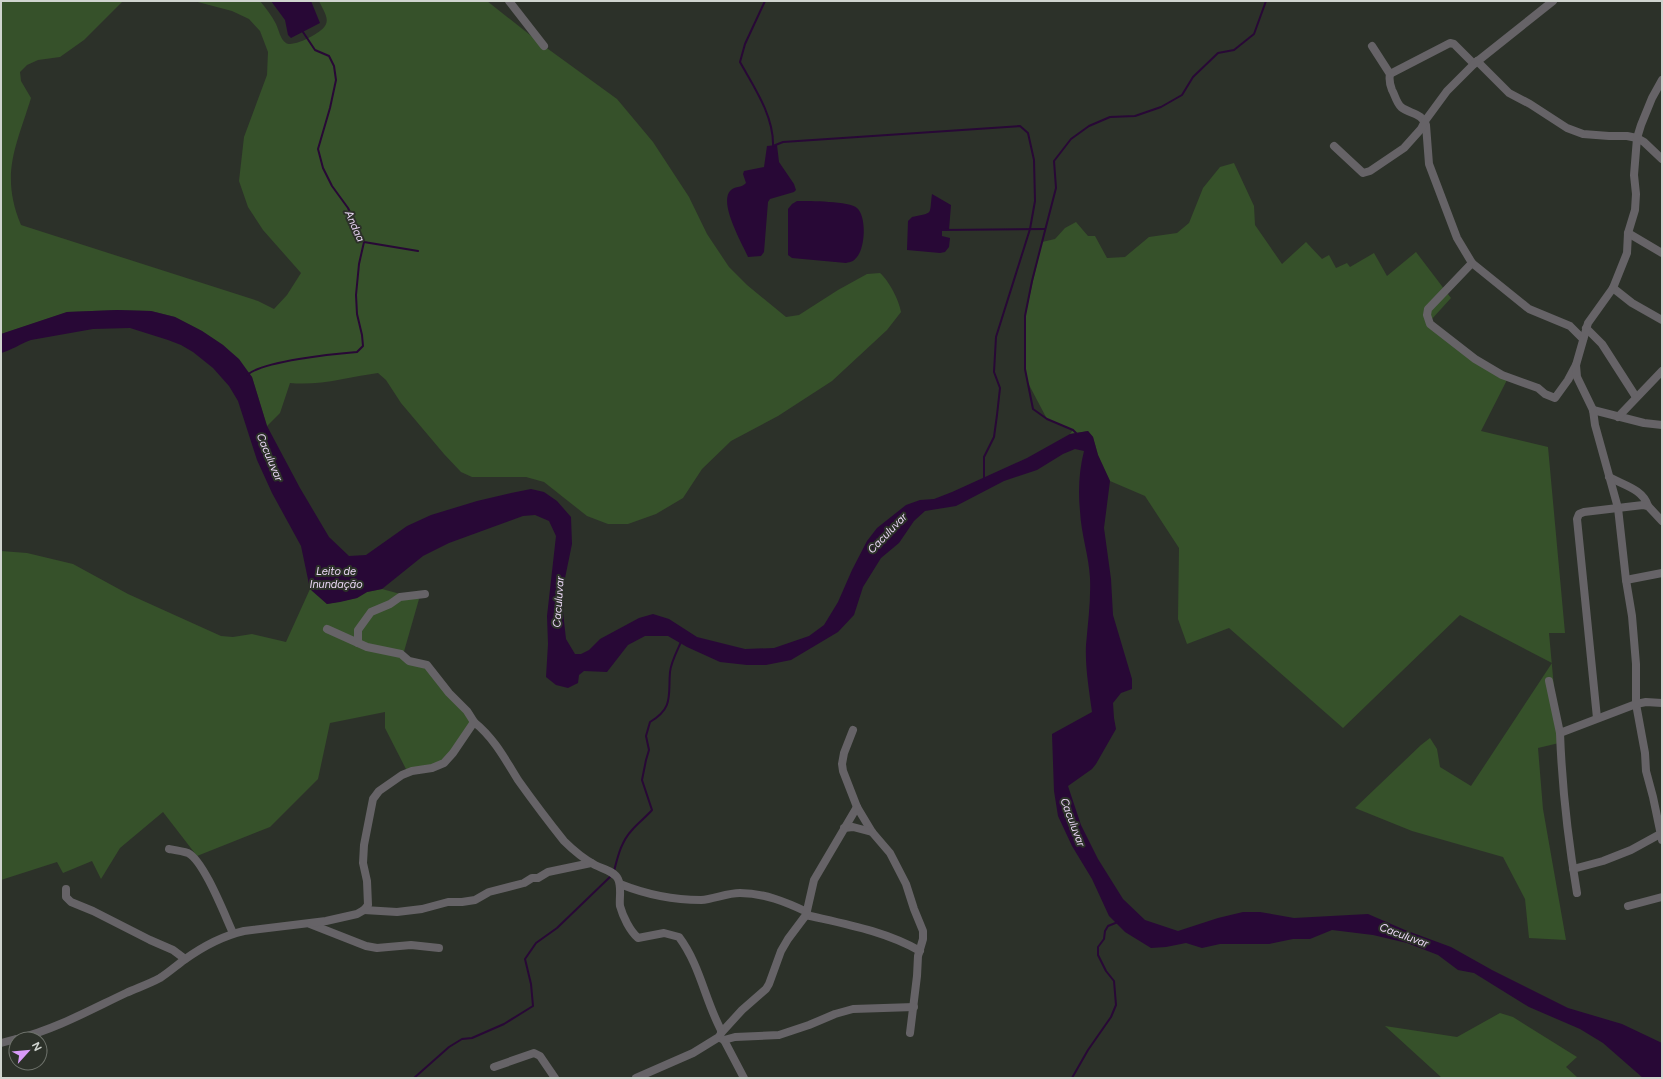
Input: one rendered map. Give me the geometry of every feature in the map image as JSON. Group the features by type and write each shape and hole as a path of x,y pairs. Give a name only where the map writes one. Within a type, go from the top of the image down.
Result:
{"street":[{"path":"509,1 544,46"},
{"path":"1334,146 1362,173 1370,171 1404,148 1421,129 1425,121 1447,91 1476,62 1553,1"},
{"path":"1390,74 1450,43 1454,44 1509,93 1530,104 1567,128 1583,134 1638,138 1662,159"},
{"path":"1372,46 1390,74 1389,77 1391,87 1398,103 1403,108 1419,115 1425,121 1429,164 1457,238 1472,263 1529,309 1570,326 1583,339"},
{"path":"1472,263 1428,309 1427,316 1430,324 1475,359 1502,375 1538,388 1545,394 1555,398 1568,380 1576,365 1587,326 1613,288 1627,253 1628,233 1635,210 1636,194 1634,175 1638,138 1641,125 1652,98 1662,80"},
{"path":"1628,233 1662,253"},
{"path":"1613,288 1632,303 1662,320"},
{"path":"1570,326 1587,326"},
{"path":"1587,326 1602,344 1636,397"},
{"path":"1573,869 1631,850 1662,835 1646,771 1645,753 1636,704 1636,664 1632,616 1626,580 1618,508 1595,425 1593,410 1577,377 1576,365"},
{"path":"1618,417 1662,371"},
{"path":"1593,410 1644,423 1662,425"},
{"path":"1609,477 1634,489 1646,500 1648,506 1662,521"},
{"path":"1597,718 1577,519 1579,514 1584,512 1648,506"},
{"path":"1626,580 1662,573"},
{"path":"358,643 358,630 371,612 400,598 425,594"},
{"path":"327,629 379,651 401,654 410,661 427,665 449,693 467,711 474,722 499,748 545,818 564,841 580,856 591,863 614,873 618,878 620,884 620,906 633,933 638,938 664,933 679,937 684,943 700,976 710,1010 722,1037 744,1078"},
{"path":"1549,682 1560,733 1564,801 1577,893"},
{"path":"1560,733 1636,704 1646,702 1662,703"},
{"path":"41,1031 70,1021 127,992 149,983 169,972 185,959 218,940 233,934 244,931 309,923 357,914 364,910 368,905 367,882 363,863 364,845 373,799 379,791 402,775 412,771 432,768 444,763 453,753 474,722"},
{"path":"853,730 842,764 843,771 857,807 872,832 890,853 906,884 923,932 923,940 918,956 914,1007 910,1033"},
{"path":"636,1078 693,1053 722,1037 742,1010 766,989 781,951 807,914 814,880 857,807"},
{"path":"844,828 853,827 872,832"},
{"path":"169,849 188,854 196,861 205,873 233,934"},
{"path":"364,910 397,912 422,909 448,902 475,900 489,892 524,883 532,878 538,878 548,872 591,863"},
{"path":"620,884 639,892 678,898 702,900 740,893 762,895 780,899 807,914 865,928 901,941 920,951"},
{"path":"66,889 66,897 68,900 173,950 185,959"},
{"path":"1628,906 1662,897"},
{"path":"309,923 366,946 377,948 411,945 439,948"},
{"path":"722,1037 779,1035 835,1014 853,1009 914,1007"},
{"path":"494,1067 534,1053 540,1056 555,1078"}],"green space":[{"path":"1,1 123,1 84,40 60,57 38,60 27,65 20,72 21,81 31,98 12,161 12,191 21,225 258,301 274,309 287,295 301,273 263,230 248,207 239,181 244,137 267,75 268,52 260,31 249,19 232,11 194,1 260,1 269,12 282,39 286,43 290,44 314,35 324,27 327,18 319,1 487,1 544,46 617,99 653,142 689,197 707,234 729,267 747,285 786,317 799,315 838,290 867,274 880,273 893,291 901,312 887,330 832,381 778,416 731,441 702,469 683,498 656,514 628,524 608,524 587,516 544,482 526,477 472,477 461,472 401,403 386,380 378,373 323,382 301,384 290,383 280,413 267,426 252,377 223,345 202,331 175,317 151,311 117,310 67,312 1,334"},
{"path":"1234,163 1254,206 1255,225 1282,264 1306,242 1322,259 1329,255 1336,268 1347,263 1350,267 1374,253 1387,276 1416,252 1451,298 1431,320 1466,349 1509,376 1481,431 1548,447 1565,633 1549,633 1552,663 1460,615 1343,728 1229,628 1187,644 1178,619 1179,548 1145,496 1110,481 1098,455 1093,437 1088,431 1070,434 1073,430 1047,419 1027,381 1025,369 1025,316 1042,242 1055,239 1065,228 1076,222 1088,236 1095,236 1107,258 1125,257 1149,237 1177,233 1189,223 1203,188 1220,167"},
{"path":"1,551 27,553 73,564 128,594 221,636 233,637 252,634 286,642 310,589 327,604 357,598 367,592 382,589 419,599 403,655 423,664 474,722 444,763 408,773 385,728 385,712 330,723 318,779 270,827 197,856 163,812 120,848 101,879 92,861 63,873 57,862 1,880"},
{"path":"1552,663 1559,743 1538,748 1543,809 1566,940 1529,938 1525,899 1503,857 1412,831 1355,808 1430,738 1437,749 1440,767 1471,786"},
{"path":"1500,1013 1513,1017 1577,1057 1566,1067 1578,1078 1442,1078 1385,1026 1457,1037"}],"water":[{"path":"271,1 311,1 320,23 291,38 288,35 285,20"},
{"path":"777,145 779,162 794,184 796,190 794,192 770,199 768,202 764,252 761,256 748,257 729,214 727,197 732,189 746,183 743,174 744,171 764,167 767,146"},
{"path":"932,194 951,205 949,230 942,230 942,236 950,238 949,247 945,252 940,253 907,250 908,221 912,217 929,212"},
{"path":"797,201 838,203 857,208 862,218 864,232 862,247 856,258 846,263 792,258 788,255 788,209"},
{"name":"Leito de Inundação","path":"117,310 151,311 175,317 202,331 223,345 239,359 252,377 267,426 300,488 329,537 349,556 366,555 407,526 431,515 477,501 531,489 544,492 557,501 571,517 572,544 564,583 563,612 566,639 575,654 581,654 589,650 600,639 639,618 653,614 669,619 697,637 745,649 774,648 809,636 824,625 838,602 867,541 877,528 906,505 920,500 934,499 952,492 1027,458 1070,434 1088,431 1093,437 1098,455 1110,481 1104,528 1111,579 1113,615 1132,679 1132,689 1121,693 1113,703 1116,729 1096,764 1092,769 1068,786 1081,825 1098,859 1123,899 1145,920 1178,931 1218,918 1243,912 1260,912 1294,918 1368,914 1451,947 1492,970 1568,1008 1622,1024 1662,1043 1662,1078 1643,1078 1603,1043 1580,1029 1529,1007 1474,973 1458,970 1438,955 1407,943 1373,935 1332,930 1310,939 1293,939 1269,944 1220,944 1202,948 1186,943 1151,948 1125,932 1109,916 1092,879 1072,846 1058,816 1054,791 1052,734 1092,712 1086,662 1090,578 1083,537 1079,496 1079,481 1084,451 1075,449 1063,454 1037,470 1004,481 956,506 925,511 914,521 899,543 881,558 863,587 854,615 838,632 791,660 766,665 747,665 720,662 687,647 668,636 645,636 628,645 607,672 584,671 579,675 578,683 568,688 556,685 546,677 548,644 547,616 556,536 549,521 535,515 523,516 449,543 423,556 382,589 367,592 357,598 327,604 310,589 301,546 272,493 257,460 238,401 229,386 213,368 193,352 168,340 130,328 93,329 31,340 1,353 1,334 67,312"}],"waterway":[{"path":"765,1 745,44 740,62 767,113 773,146 783,142 1020,126 1028,133 1034,160 1035,201 1030,229 996,337 994,372 1000,388 994,437 984,457 984,479"},
{"path":"1078,435 1073,430 1047,419 1033,409 1025,369 1025,316 1032,281 1056,188 1054,161 1071,139 1089,126 1110,117 1135,116 1161,107 1182,95 1193,77 1218,53 1234,50 1254,34 1266,1"},
{"name":"Andaa","path":"247,375 255,370 283,362 316,356 357,352 363,346 357,314 356,295 359,264 364,242 348,208 332,186 323,168 318,149 330,108 336,80 334,66 329,56 315,50 303,32"},
{"path":"942,230 1045,229"},
{"path":"364,242 418,251"},
{"path":"614,871 620,849 625,839 634,827 652,810 642,780 649,750 646,736 650,722 658,717 666,706 669,694 670,672 674,657 681,642"},
{"path":"414,1078 449,1047 462,1039 472,1038 504,1024 533,1006 531,984 525,959 536,943 557,928 612,875"},
{"path":"1072,1078 1088,1050 1111,1017 1116,1005 1114,981 1106,971 1098,955 1098,947 1104,939 1105,931 1108,926 1118,922"}],"water label":[{"name":"Caculuvar","path":"270,457"},
{"name":"Caculuvar","path":"887,533"},
{"name":"Caculuvar","path":"558,602"},
{"name":"Caculuvar","path":"1073,822"},
{"name":"Caculuvar","path":"1404,935"}]}
